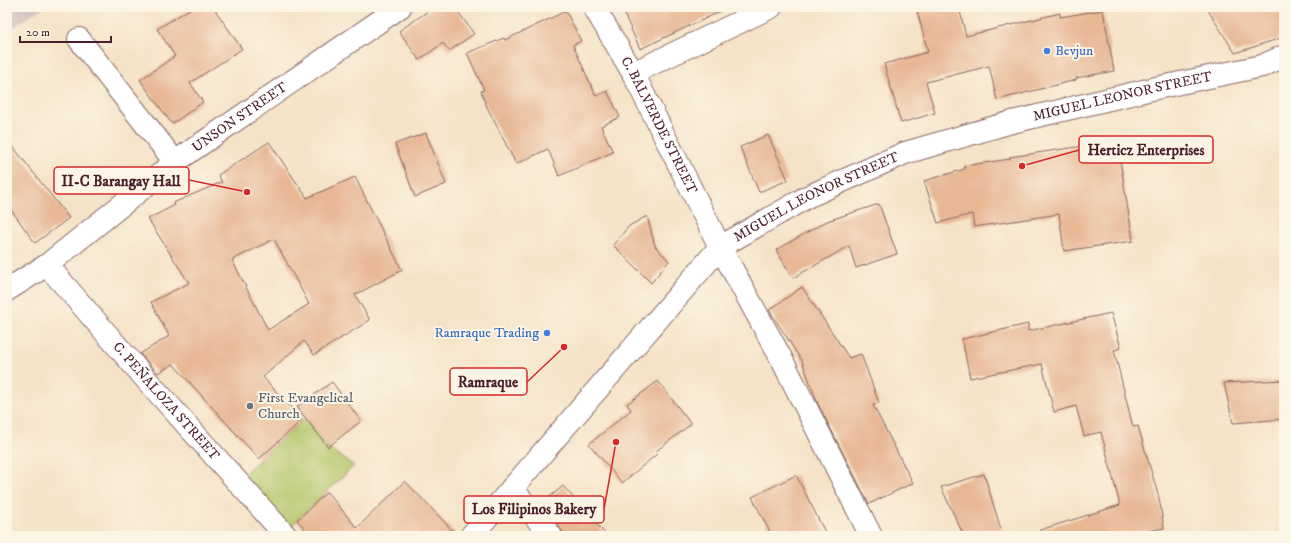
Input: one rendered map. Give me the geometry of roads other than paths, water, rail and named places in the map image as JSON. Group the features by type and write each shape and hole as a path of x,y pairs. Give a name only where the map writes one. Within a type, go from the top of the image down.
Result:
{"street":[{"name":"UNSON STREET","path":"7,290 47,265 175,162 400,7"},
{"name":"C. BALVERDE STREET","path":"594,7 633,73 720,247 781,358 871,536"},
{"path":"633,73 771,7"},
{"path":"79,39 175,162"},
{"name":"MIGUEL LEONOR STREET","path":"471,536 720,247 807,197 905,153 1012,122 1156,88 1262,66 1284,56"},
{"name":"C. PEÑALOZA STREET","path":"47,265 149,383 286,536"},
{"path":"512,488 551,536"}],"place":[{"name":"Bevjun","path":"1047,51"},
{"name":"Herticz Enterprises","path":"1022,166"},
{"name":"II-C Barangay Hall","path":"247,192"},
{"name":"Ramraque Trading","path":"547,333"},
{"name":"Ramraque","path":"564,347"},
{"name":"First Evangelical Church","path":"250,406"},
{"name":"Los Filipinos Bakery","path":"616,442"}]}
